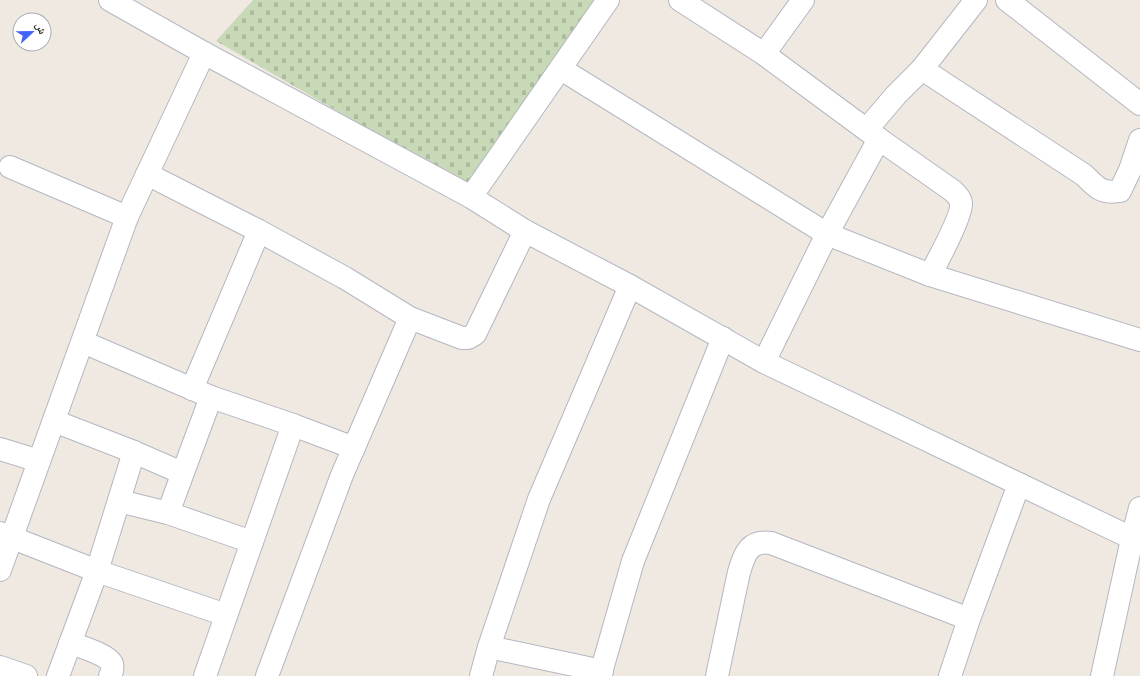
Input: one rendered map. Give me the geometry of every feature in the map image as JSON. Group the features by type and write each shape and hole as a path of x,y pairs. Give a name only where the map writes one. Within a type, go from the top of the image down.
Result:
{"street":[{"path":"110,0 204,53 471,198 525,231 630,286 764,362 1136,541"},
{"path":"471,198 608,0"},
{"path":"680,0 764,54 954,191 959,197 961,204 959,216 930,275"},
{"path":"764,54 803,0"},
{"path":"764,362 827,234 873,134 896,95 922,69 976,0"},
{"path":"1007,0 1140,104"},
{"path":"0,570 6,534 39,461 83,342 126,217 204,53"},
{"path":"922,69 1084,175 1096,187 1109,193 1120,191 1130,170 1140,140"},
{"path":"561,70 827,234 930,275 1140,340"},
{"path":"10,167 126,217"},
{"path":"147,174 259,231 345,278 410,318 462,338 468,338 475,334 525,231"},
{"path":"168,513 182,473 201,393 259,231"},
{"path":"481,676 489,647 539,499 630,286"},
{"path":"267,676 342,475 410,318"},
{"path":"489,647 601,674 633,561 723,338"},
{"path":"83,342 201,393 354,448"},
{"path":"54,421 134,452 182,473"},
{"path":"204,676 293,425"},
{"path":"0,449 39,461"},
{"path":"58,676 97,571 134,452"},
{"path":"950,676 969,619 1019,484"},
{"path":"119,501 168,513 252,542"},
{"path":"1102,676 1136,541 1140,508"},
{"path":"6,534 97,571 226,615"},
{"path":"717,676 739,572 744,558 750,548 754,544 761,542 771,543 969,619"},
{"path":"70,642 108,659 112,665 110,676"},
{"path":"0,667 26,676"}],"green space":[{"path":"253,0 599,0 471,188 216,41"}]}
